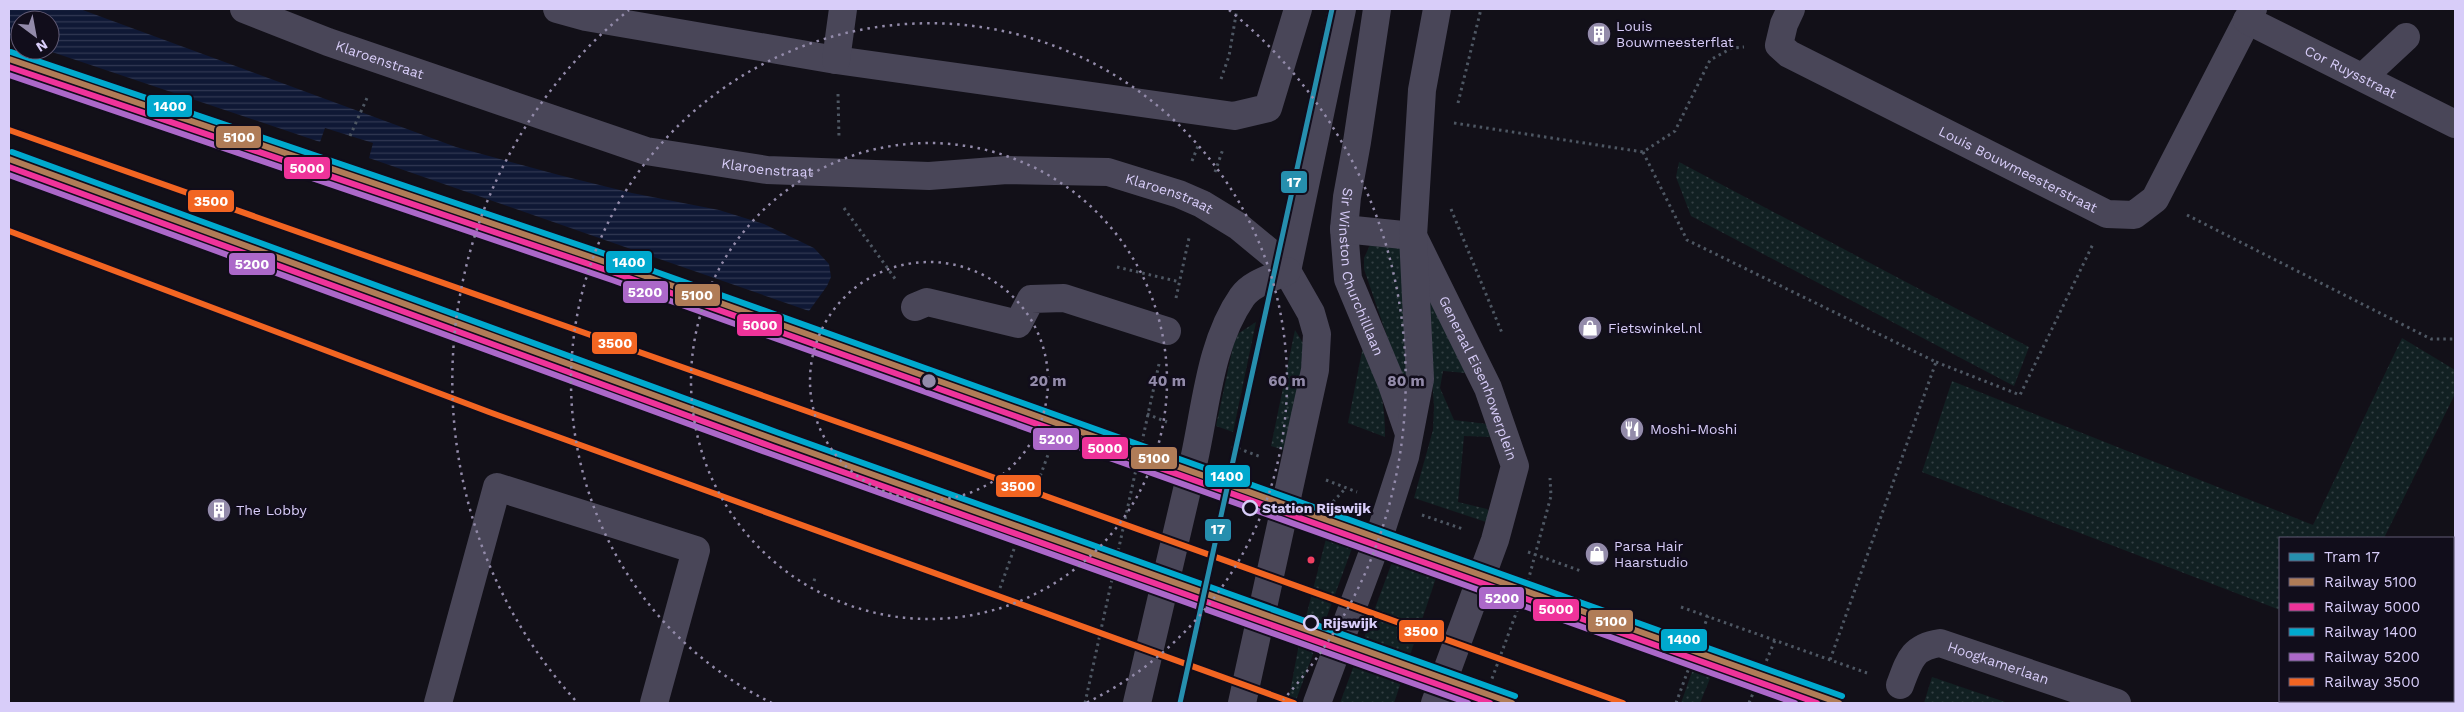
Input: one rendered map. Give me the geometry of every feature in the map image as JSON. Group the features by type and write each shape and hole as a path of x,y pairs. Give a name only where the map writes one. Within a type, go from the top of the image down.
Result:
{"street":[{"name":"Klaroenstraat","path":"244,9 328,42 646,151 767,170 928,176 1007,170 1108,172 1179,194 1202,204 1238,226 1278,259 1287,271"},
{"path":"557,9 586,16 836,60 1234,116 1268,108 1298,9"},
{"path":"836,60 843,9"},
{"path":"1242,703 1315,370 1317,334 1311,313 1287,271 1342,9"},
{"name":"Sir Winston Churchilllaan","path":"1377,9 1344,229 1348,279 1391,382 1408,433"},
{"path":"1317,703 1382,528 1405,457 1408,433 1420,379 1413,236 1422,90 1437,9"},
{"path":"1780,45 1784,24 1791,9"},
{"name":"Louis Bouwmeesterstraat","path":"1780,45 1789,54 2108,214 2134,215 2155,199 2250,15"},
{"name":"Cor Ruysstraat","path":"2250,15 2363,77 2455,124"},
{"path":"2363,77 2406,37"},
{"path":"1344,229 1413,236"},
{"name":"Generaal Eisenhowerplein","path":"1413,236 1488,388 1514,466 1495,540 1435,703"},
{"path":"1137,703 1194,461 1213,365 1229,318 1243,295 1257,284 1287,271"},
{"path":"915,307 927,302 1018,324 1031,299 1064,298 1167,332"},
{"path":"438,703 497,487 696,550 654,703"},
{"name":"Hoogkamerlaan","path":"1900,685 1913,654 1929,645 1940,643 2117,703"}],"path":[{"path":"1458,104 1481,9"},
{"path":"1456,114 1453,123 1643,152 1675,131 1710,60 1732,48 1780,45"},
{"path":"836,60 841,204 915,307"},
{"path":"350,136 367,98"},
{"path":"1085,703 1141,443 1180,282 1191,226 1212,182 1234,116"},
{"path":"1643,152 1687,240 1936,362 2020,395 2108,214"},
{"path":"2155,199 2431,339 2455,339"},
{"path":"1118,267 1180,282"},
{"path":"1830,660 1936,362"},
{"path":"1038,482 1056,433"},
{"path":"1131,440 1528,581"},
{"path":"1315,536 1326,509 1346,488"},
{"path":"1000,588 1018,538"},
{"path":"1484,703 1528,581 1535,555 1581,571"},
{"path":"1682,607 1900,685"},
{"path":"1676,703 1708,616"},
{"path":"1749,703 1775,640"}],"shaded area":[{"path":"1679,162 2029,347 2014,386 1691,216 1676,177"},
{"path":"1404,240 1410,388 1405,389 1364,269 1364,258 1370,245"},
{"path":"1426,300 1434,300 1466,373 1443,371 1440,388 1454,420 1487,424 1491,437 1464,436 1458,502 1487,509 1490,512 1489,523 1414,498 1433,430 1434,406"},
{"path":"1256,322 1233,432 1216,426 1234,342 1239,333"},
{"path":"1295,330 1305,346 1287,451 1271,446"},
{"path":"2402,338 2455,370 2455,394 2384,537 2279,537 2279,610 1922,472 1952,381 2313,525"},
{"path":"1364,341 1380,388 1384,410 1385,437 1348,423"},
{"path":"1341,530 1352,533 1355,540 1295,703 1288,703 1299,644 1328,531"},
{"path":"1398,546 1452,567 1448,574 1438,572 1394,703 1340,703"},
{"path":"1704,660 1756,677 1751,689 1711,676 1700,703 1681,703 1693,669"},
{"path":"1932,677 2008,703 1924,703"},
{"path":"1762,679 1829,703 1790,703 1758,691"}],"water":[{"path":"9,9 80,9 456,147 632,193 719,210 764,224 814,248 829,264 831,277 827,286 809,311 369,158 373,143 325,128 320,142 60,55 60,10 10,10 9,38"}],"tram line":[{"name":"17","path":"1180,703 1332,9"}],"rail line":[{"name":"5100","path":"9,59 617,266 1839,703"},
{"name":"1400","path":"35,60 620,259 1842,696"},
{"name":"5000","path":"9,67 615,273 1817,703"},
{"name":"5200","path":"9,75 612,280 1795,703"},
{"name":"3500","path":"9,130 903,445 1623,703"},
{"name":"1400","path":"12,152 779,433 1515,696"},
{"name":"5100","path":"9,159 776,440 1512,703"},
{"name":"5000","path":"9,167 773,447 1490,703"},
{"name":"5200","path":"9,175 771,454 1468,703"},
{"name":"3500","path":"9,231 489,412 1294,703"}],"place":[{"name":"Louis Bouwmeesterflat","path":"1599,34"},
{"name":"Fietswinkel.nl","path":"1590,328"},
{"name":"Moshi-Moshi","path":"1632,429"},
{"name":"Station Rijswijk","path":"1250,508"},
{"name":"The Lobby","path":"219,510"},
{"name":"Parsa Hair Haarstudio","path":"1597,554"},
{"name":"Rijswijk","path":"1311,623"}]}
